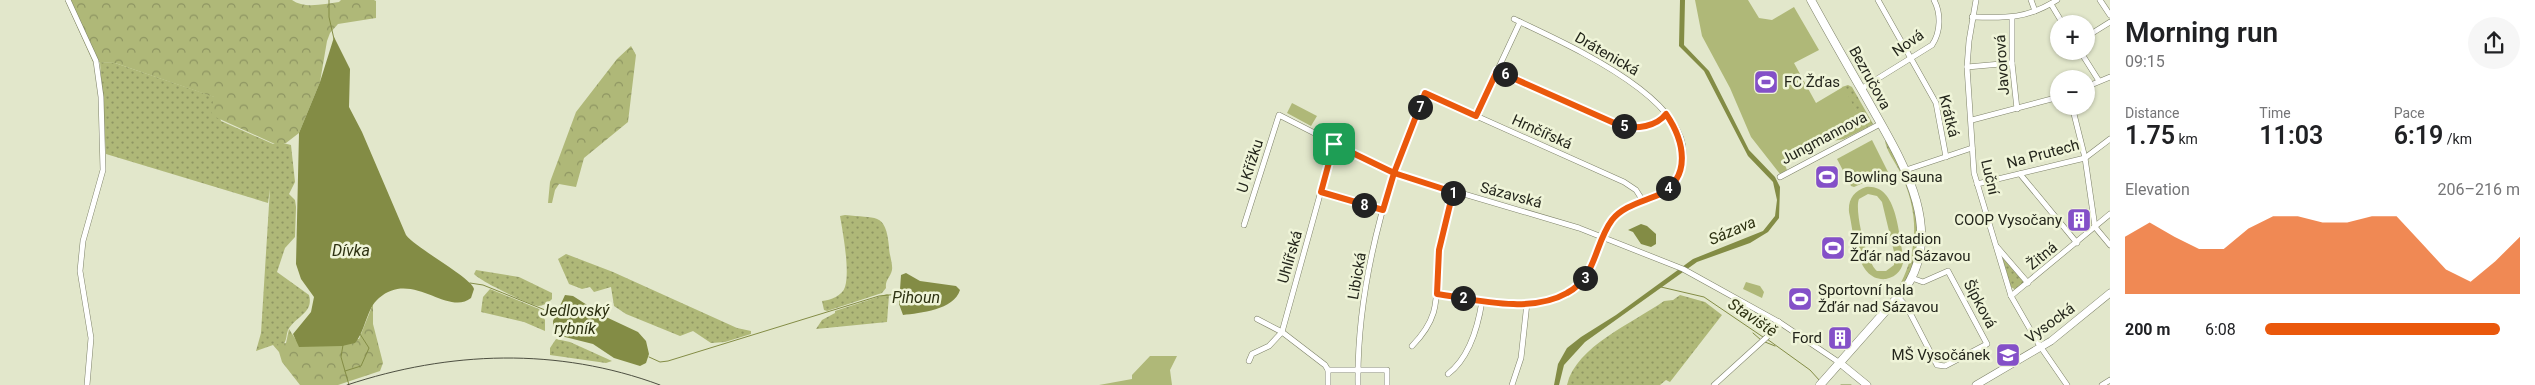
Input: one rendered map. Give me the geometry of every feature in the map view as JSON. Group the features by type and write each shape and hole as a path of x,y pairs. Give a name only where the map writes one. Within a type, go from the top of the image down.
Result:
{"main road":[{"name":"Bezručova","path":"1811,0 1906,170"},
{"path":"1822,383 1898,297 1912,278 1918,261 1920,233 1915,197 1906,170"},
{"name":"Vysocká","path":"1976,385 2041,347 2110,294"},
{"path":"1840,363 1866,385"}],"street":[{"path":"68,0 96,61 102,107 103,170 83,241 80,271 91,338 87,385"},
{"name":"Krátká","path":"1878,0 1936,103 1946,157"},
{"name":"Nová","path":"1861,89 1910,57 1928,48 1935,40 1939,18 1934,0"},
{"name":"Luční","path":"1976,0 1972,17 1968,67 1972,148 1977,184 2011,296 2041,347 2067,385"},
{"path":"2031,0 2035,11"},
{"path":"1972,17 2012,18 2035,11 2057,0"},
{"path":"2100,0 2110,15"},
{"path":"2051,4 2058,15"},
{"name":"Javorová","path":"2012,18 2012,63 2018,109"},
{"name":"Drátenická","path":"1437,294 1482,301 1527,303 1550,300 1567,293 1580,284 1591,270 1604,236 1616,216 1662,192 1672,184 1681,166 1682,145 1675,126 1648,95 1620,74 1514,19"},
{"path":"1476,116 1520,22"},
{"path":"2095,31 2110,22"},
{"path":"2086,60 2099,81"},
{"path":"1968,67 2012,63"},
{"path":"1497,71 1621,126 1644,126 1659,121 1666,114"},
{"path":"2095,83 2110,77"},
{"name":"Hrnčířská","path":"1425,93 1629,185 1643,201"},
{"name":"Libická","path":"1358,385 1359,337 1383,210 1394,173 1425,93"},
{"path":"1972,120 2050,100"},
{"name":"Sázavská","path":"1279,115 1394,173 1453,192 1550,218 1604,236 1656,257 1709,282 1779,322 1840,363"},
{"name":"U Křížku","path":"1244,225 1279,115"},
{"path":"2074,115 2085,158 2095,227 2110,245"},
{"name":"Jungmannova","path":"1780,177 1880,124"},
{"name":"Na Prutech","path":"1977,184 2085,158 2110,139"},
{"name":"Uhlířská","path":"1282,332 1334,144"},
{"name":"Krátká","path":"1906,170 1972,148"},
{"path":"2020,174 2077,243"},
{"path":"1321,192 1383,210"},
{"path":"1412,346 1430,324 1435,312 1439,250 1453,192"},
{"name":"Žitná","path":"2011,296 2110,214"},
{"path":"1996,246 2028,282"},
{"name":"Šípková","path":"1898,297 1907,307 1937,365 1945,366 1987,344 1948,271 1924,282 1912,278"},
{"path":"1457,375 1450,372 1471,342 1478,323 1482,301"},
{"path":"1512,385 1521,358 1527,303"},
{"path":"1258,319 1282,332 1325,365 1328,370 1328,385"},
{"path":"1714,385 1762,342 1779,322"},
{"path":"1249,361 1252,354 1269,346 1282,332"},
{"path":"1328,370 1387,370 1387,385"},
{"path":"2102,385 2110,380"}],"green space":[{"path":"65,0 292,0 297,3 314,5 339,2 341,0 374,0 376,1 376,18 338,24 330,33 320,82 299,133 286,143 277,145 213,116 211,111 214,97 115,63 93,62"},
{"name":"FC Žďas","path":"1695,0 1748,0 1759,18 1772,20 1794,7 1819,50 1794,63 1816,103 1843,87 1866,128 1844,139 1827,142 1785,165 1787,170 1780,174 1751,137 1730,88 1702,36"},
{"path":"631,46 636,55 628,122 584,158 576,187 559,184 555,190 552,203 548,203 550,182 576,112 617,59"},
{"path":"100,62 115,63 215,97 221,121 273,144 283,143 291,145 295,182 289,194 295,200 296,207 295,237 285,248 277,272 309,295 310,301 307,310 291,325 283,345 273,345 256,351 261,333 270,189 268,203 106,154"},
{"path":"1848,85 1852,87 1873,124 1866,128 1842,87"},
{"path":"1292,103 1317,116 1311,126 1287,113"},
{"path":"1885,138 1907,183 1916,215 1918,231 1918,248 1914,264 1910,274 1891,300 1900,285 1912,254 1914,222 1907,189 1888,151"},
{"path":"1872,140 1888,172 1854,187 1851,186 1837,159"},
{"path":"1866,187 1876,188 1884,193 1894,211 1903,254 1903,263 1898,273 1891,278 1876,278 1868,273 1858,255 1849,207 1855,193","holes":["1868,194 1877,196 1882,202 1895,256 1894,265 1886,271 1877,271 1869,258 1858,214 1859,199"]},
{"path":"840,216 871,217 882,222 887,235 892,270 886,283 886,288 882,293 827,311 824,310 822,301 839,295 845,287 847,272 846,252"},
{"path":"566,254 613,272 737,328 751,331 751,334 725,342 711,343 693,331 680,336 626,314 614,306 611,287 594,292 590,287 582,289 569,284 558,259"},
{"path":"2002,257 2024,282 2016,290 2011,287"},
{"path":"476,270 519,277 552,293 552,299 542,305 533,305 485,282 474,274"},
{"path":"1746,282 1760,286 1764,292 1762,298 1743,289"},
{"path":"490,289 539,309 545,320 545,331 524,322 481,312 483,297"},
{"path":"887,294 889,295 887,322 816,329 822,320 835,313 835,311"},
{"path":"1680,295 1705,302 1722,315 1670,382 1666,380 1660,385 1567,385 1572,371 1593,347 1664,301 1673,300"},
{"path":"373,304 373,324 383,363 380,371 338,385 300,385 282,362 279,352 273,345 286,343 289,329 296,340 359,339"},
{"path":"556,339 570,342 612,361 606,363 550,355 550,348"},
{"path":"1150,356 1177,356 1170,370 1172,385 1099,385 1132,379 1132,375"}],"water":[{"path":"1680,0 1685,0 1684,45 1709,71 1749,150 1775,177 1780,187 1779,218 1768,232 1750,243 1697,262 1585,342 1564,365 1559,385 1554,385 1558,364 1567,348 1581,337 1616,315 1693,259 1763,231 1775,216 1777,200 1773,182 1748,156 1704,71 1679,46"},
{"name":"Dívka","path":"334,37 350,69 349,107 362,132 406,235 421,248 464,278 474,289 471,298 462,302 440,299 417,290 404,288 391,290 379,298 371,308 362,332 355,343 342,346 299,347 293,334 311,312 314,297 301,279 296,264 299,133 320,82"},
{"path":"1641,224 1647,226 1656,234 1656,244 1651,247 1641,244 1633,232 1628,230"},
{"name":"Pihoun","path":"906,273 920,281 956,286 960,290 957,297 944,306 903,315 899,304 901,275"},
{"name":"Jedlovský rybník","path":"565,295 573,296 606,317 638,332 646,341 649,354 646,363 640,366 614,358 593,344 557,335 554,332 553,321"}],"waterway":[{"path":"329,0 329,17 334,39"},
{"path":"470,283 483,285 555,314"},
{"name":"Staviště","path":"1661,287 1704,297 1763,337"},
{"path":"649,357 660,362 668,361 879,296 899,294"},
{"name":"Staviště","path":"1753,333 1761,340"},
{"path":"345,371 361,366 369,348 360,334"},
{"name":"Staviště","path":"1767,339 1810,370 1820,381"},
{"name":"Staviště","path":"1765,342 1775,346"},
{"path":"343,345 341,357 349,385"},
{"name":"Staviště","path":"1841,385 1851,385"}],"railway":[{"path":"347,385 425,365 503,358 543,359 582,364 660,385"}],"place":[{"name":"FC Žďas","path":"1766,82"},
{"name":"Bowling Sauna","path":"1827,177"},
{"name":"COOP Vysočany","path":"2079,220"},
{"name":"Zimní stadion Žďár nad Sázavou","path":"1833,248"},
{"name":"Sportovní hala Žďár nad Sázavou","path":"1800,299"},
{"name":"Ford","path":"1840,338"},
{"name":"MŠ Vysočánek","path":"2008,355"}],"route":[{"path":"1334,144 1321,192 1383,210 1394,173 1425,93 1476,116 1497,71 1621,126 1638,127 1653,124 1666,114 1675,126 1679,136 1683,160 1676,178 1665,190 1628,207 1611,221 1591,270 1580,284 1567,293 1550,300 1507,303 1437,294 1439,250 1453,192 1394,173 1334,144"}],"water label":[{"name":"Sázava","path":"1732,230"}]}
